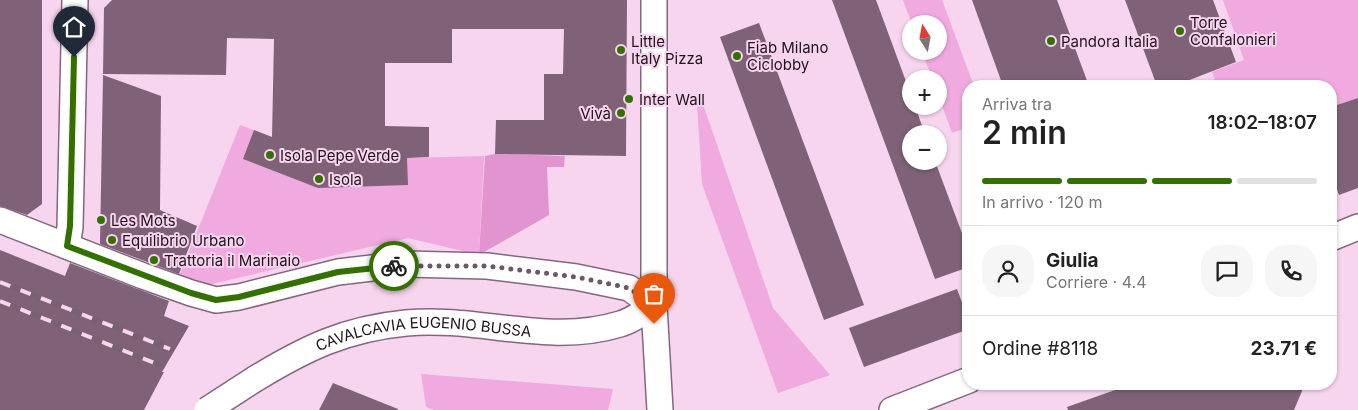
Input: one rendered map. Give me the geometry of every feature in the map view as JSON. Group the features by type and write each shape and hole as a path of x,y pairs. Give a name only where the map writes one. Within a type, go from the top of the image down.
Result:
{"street":[{"path":"67,246 70,226 75,0"},
{"path":"654,0 654,306 660,410"},
{"path":"0,220 191,293 216,300 239,297 338,272 414,264 487,266 576,277 629,288 654,306"},
{"path":"1337,236 1358,227"},
{"name":"CAVALCAVIA EUGENIO BUSSA","path":"207,410 287,359 323,341 369,328 407,322 455,323 533,332 576,332 622,324 654,306"},
{"path":"892,410 962,383"}],"shaded area":[{"path":"903,0 942,0 948,15 909,15"},
{"path":"1223,0 1358,0 1358,98 1337,105 1337,80 1215,80 1212,72 1244,60"},
{"path":"948,16 972,80 962,80 962,129 952,133 946,115 947,70 929,70 925,60 948,60"},
{"path":"697,104 703,104 773,308 830,375 778,393 702,184"},
{"path":"240,125 332,160 484,156 479,255 408,238 199,287 178,279"},
{"path":"495,154 565,156 564,167 547,167 549,215 479,255 485,156"},
{"path":"421,374 613,389 608,410 434,410 426,407"}],"building":[{"path":"0,0 42,0 42,204 27,215 0,206"},
{"path":"112,0 627,0 626,156 495,154 496,120 544,120 544,74 563,74 564,29 452,29 452,63 385,63 385,126 429,127 429,157 407,158 408,185 318,188 243,159 254,130 272,137 274,39 227,38 226,75 103,74 104,8"},
{"path":"832,0 876,0 902,71 902,115 918,115 922,125 902,125 902,170 938,170 962,233 962,269 935,279"},
{"path":"972,0 1057,0 1087,80 1001,80"},
{"name":"Torre Confalonieri","path":"1125,0 1213,0 1236,62 1190,80 1155,80"},
{"path":"759,23 864,305 824,320 720,37"},
{"path":"103,75 161,96 160,210 197,226 179,274 100,244"},
{"path":"1358,98 1358,188 1339,195 1337,190 1337,105"},
{"path":"0,250 65,276 70,263 169,301 164,316 189,326 162,372 164,372 144,410 0,410"},
{"path":"957,289 962,302 962,332 864,367 849,328"},
{"path":"333,383 398,409 398,410 319,410"},
{"path":"1115,390 1302,390 1294,410 1068,410 1067,407"}],"railway":[{"path":"0,282 170,349"},
{"path":"0,301 162,366"}],"way so far":[{"path":"394,266 404,264 487,266 576,277 629,288 654,306 654,324"}],"place":[{"name":"Torre Confalonieri","path":"1180,31"},
{"name":"Pandora Italia","path":"1051,41"},
{"name":"Little Italy Pizza","path":"621,50"},
{"name":"Fiab Milano Ciclobby","path":"737,56"},
{"name":"Inter Wall","path":"629,99"},
{"name":"Vivà","path":"621,113"},
{"name":"Isola Pepe Verde","path":"270,155"},
{"name":"Isola","path":"319,179"},
{"name":"Les Mots","path":"101,220"},
{"name":"Equilibrio Urbano","path":"112,240"},
{"name":"Trattoria il Marinaio","path":"154,260"}],"route":[{"path":"74,57 70,226 67,246 191,293 216,300 239,297 338,272 394,266"}]}
